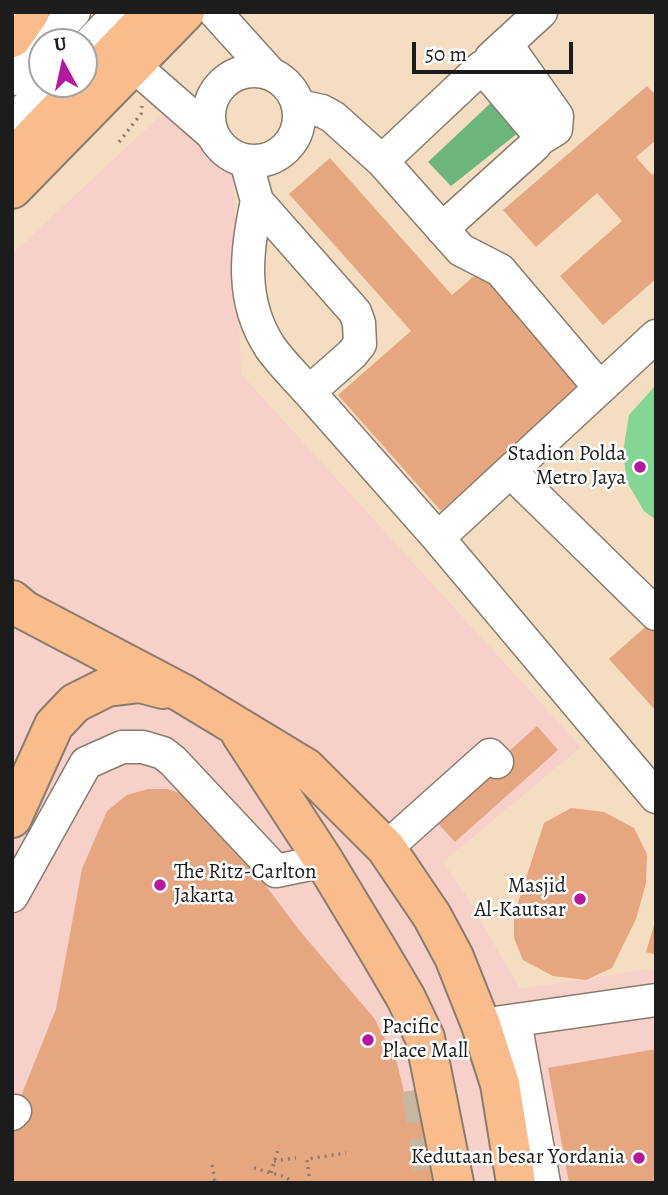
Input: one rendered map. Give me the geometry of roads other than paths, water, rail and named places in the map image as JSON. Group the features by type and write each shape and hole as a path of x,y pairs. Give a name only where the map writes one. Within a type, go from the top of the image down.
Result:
{"main road":[{"path":"12,38 30,12"},
{"path":"12,159 153,32 185,12"},
{"path":"12,189 153,32"},
{"path":"12,600 24,610 182,693 306,768 386,849 432,915 454,957 498,1023 500,1084 516,1183"},
{"path":"12,818 54,725 75,703 107,687 140,683 182,693"},
{"path":"236,726 324,861 406,998 427,1043 454,1183"}],"lane":[{"path":"59,28 74,12"},
{"path":"98,35 120,12"},
{"path":"215,12 270,73"},
{"path":"382,161 541,12"},
{"path":"153,32 212,134 220,147 232,156 246,161 275,157 287,148 295,136 300,122 299,106 293,92 283,80 270,73 254,70 239,73 225,81 215,92 209,106 212,134"},
{"path":"442,229 538,140 556,129 557,116 506,44"},
{"path":"12,79 28,62"},
{"path":"482,67 537,132 538,140"},
{"path":"12,122 36,98"},
{"path":"299,106 333,117 382,161 461,250 500,270 600,388"},
{"path":"246,161 257,201 355,312 359,323 360,344 309,391"},
{"path":"257,201 248,242 250,296 257,322 271,348 438,538 653,790"},
{"path":"438,538 656,336"},
{"path":"511,472 656,614"},
{"path":"12,896 86,763 122,747 143,747 163,753 173,761 276,871 324,861"},
{"path":"386,849 490,755 497,762"},
{"path":"544,1183 498,1023 656,1000"},
{"path":"418,1090 427,1043"}],"tunnel":[{"path":"418,1090 431,1183"}],"place":[{"name":"Stadion Polda Metro Jaya","path":"640,467"},
{"name":"The Ritz-Carlton Jakarta","path":"160,885"},
{"name":"Masjid Al-Kautsar","path":"580,899"},
{"name":"Pacific Place Mall","path":"368,1040"},
{"name":"Kedutaan besar Yordania","path":"639,1158"}]}
